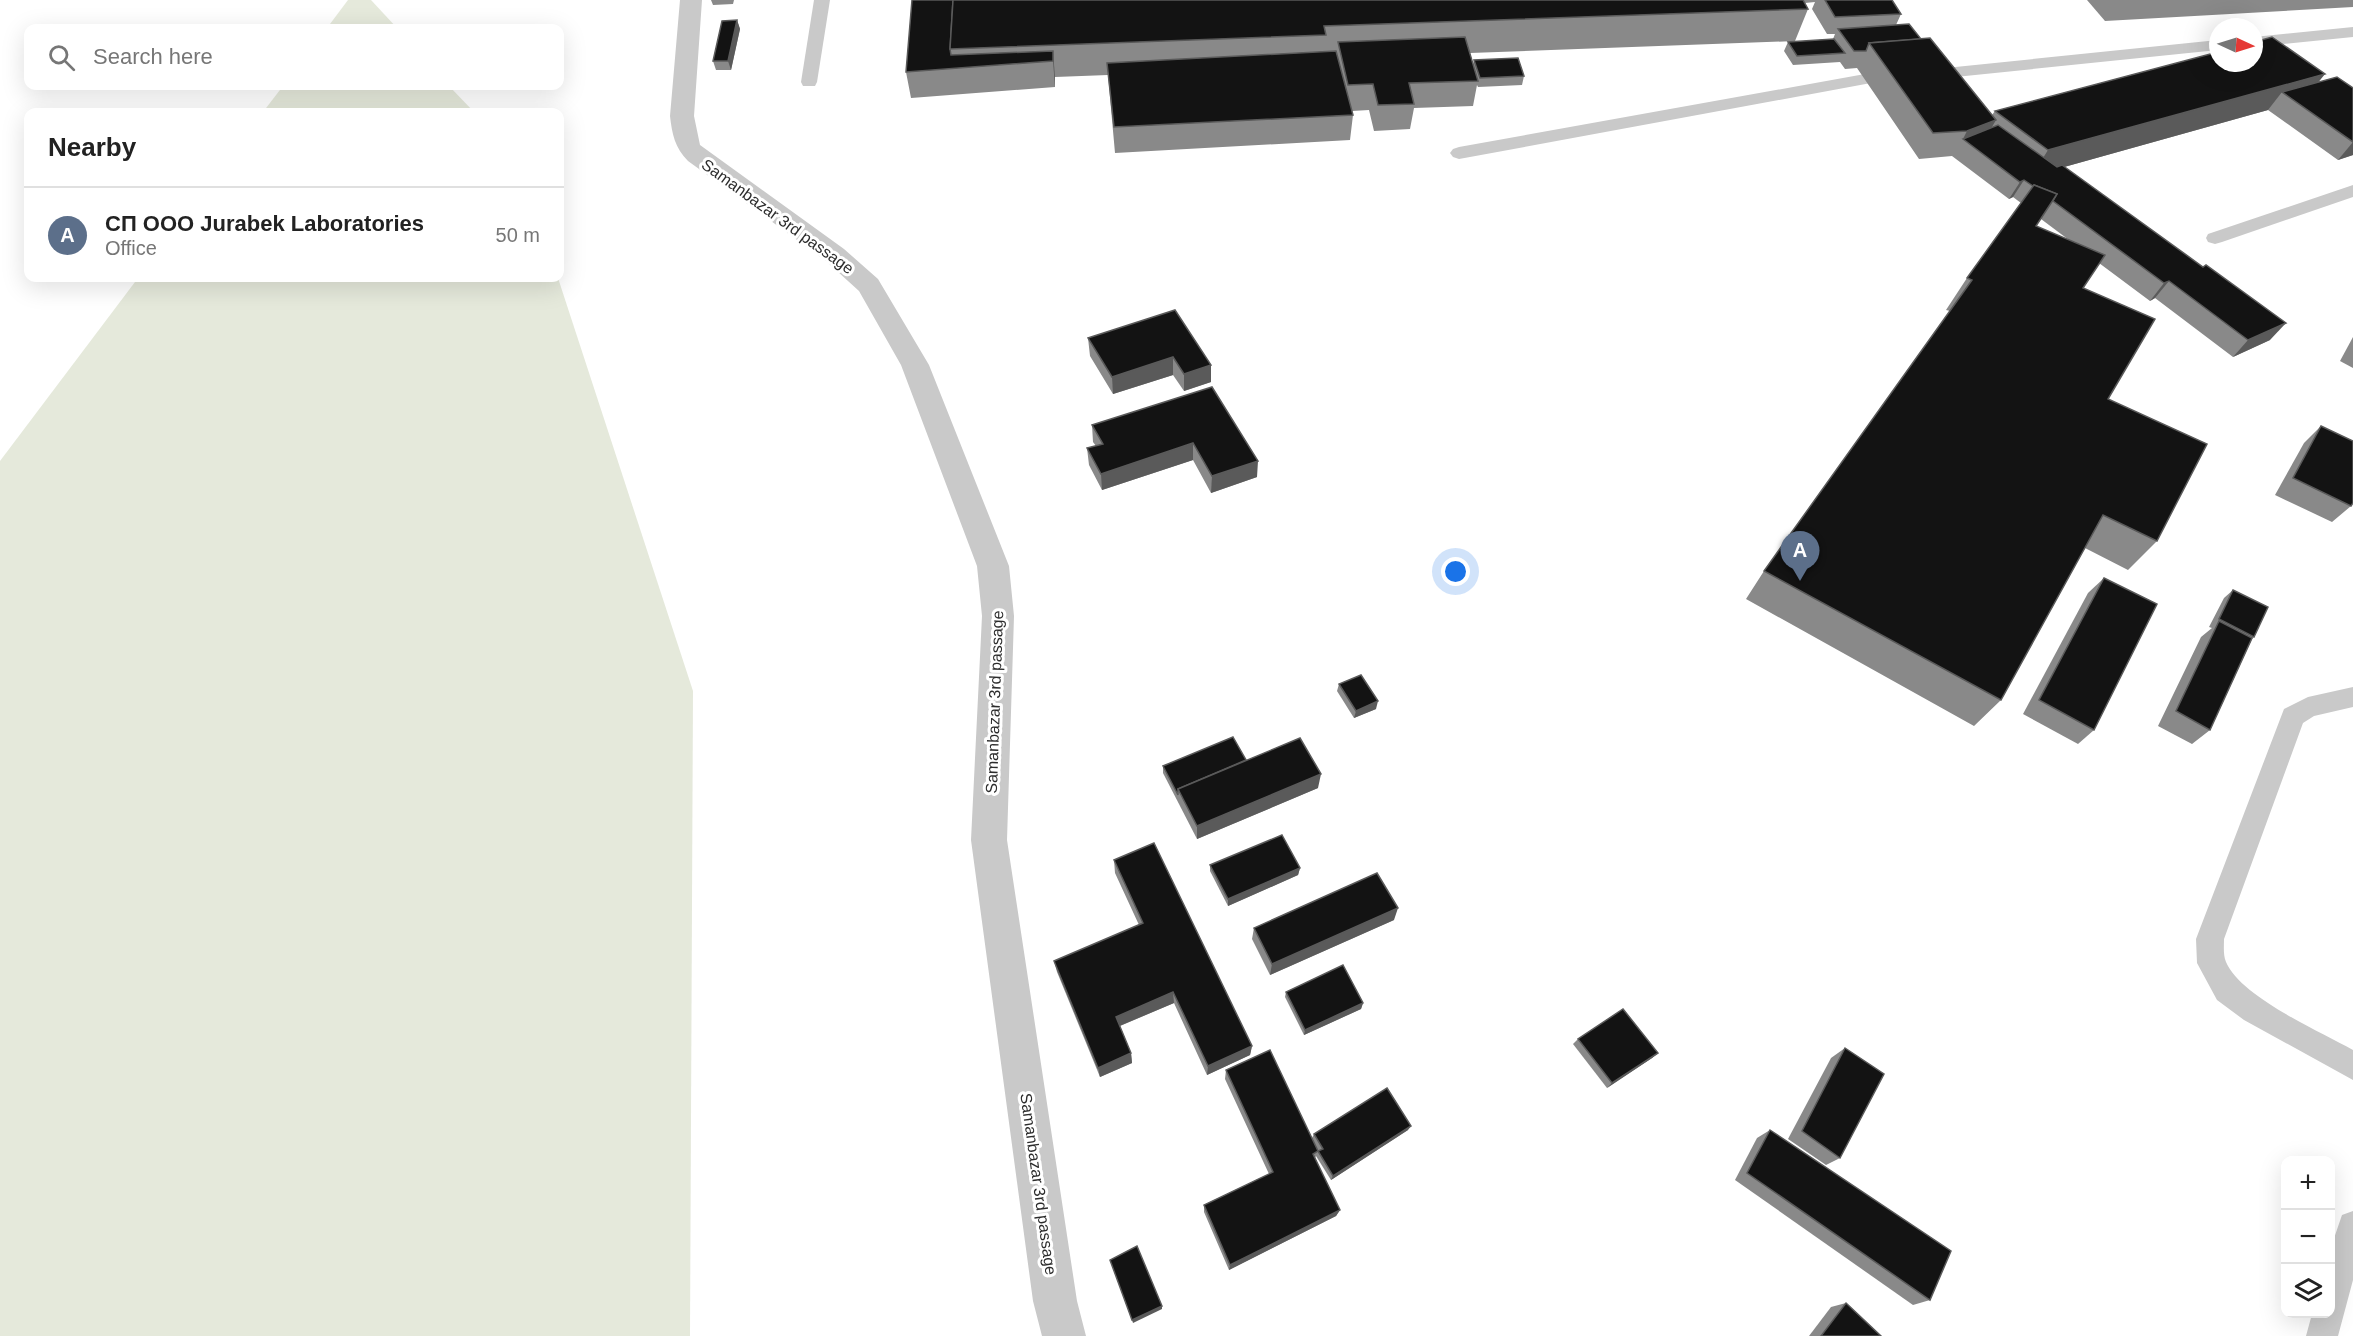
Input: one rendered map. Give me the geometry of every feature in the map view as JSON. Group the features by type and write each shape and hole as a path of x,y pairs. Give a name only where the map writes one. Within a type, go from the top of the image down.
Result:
{"street":[{"name":"Samanbazar 3rd passage","path":"691,0 693,16 687,47 683,117 687,144 697,156 835,255 869,285 915,365 993,566 998,616 989,840 1055,1301 1064,1336"}],"lane":[{"path":"809,82 822,0"},
{"path":"2263,41 2353,32"},
{"path":"1926,75 2209,46"},
{"path":"1459,153 1864,79"},
{"path":"2215,238 2353,191"},
{"path":"2353,698 2308,707 2292,716 2210,939 2211,963 2227,990 2254,1010 2353,1066"},
{"path":"2335,1291 2353,1226"},
{"path":"2322,1336 2327,1318"}],"shaded area":[{"path":"348,0 371,0 393,24 330,24"},
{"path":"280,90 453,90 470,108 266,108"},
{"path":"135,282 559,282 693,691 690,1336 0,1336 0,461"}],"building":[{"path":"912,0 953,0 951,55 1053,51 1053,61 906,72"},
{"path":"953,0 1803,0 1808,9 1324,26 1326,35 950,49"},
{"path":"1825,0 1892,0 1901,14 1835,17"},
{"path":"737,20 728,61 713,61 722,21"},
{"path":"1909,24 1921,39 1869,43 1866,51 1854,51 1838,29"},
{"path":"1465,37 1478,81 1409,83 1414,104 1378,105 1373,84 1348,85 1338,42"},
{"path":"2272,37 2325,74 2048,150 1995,111 2209,54 2209,72 2263,72 2263,40"},
{"path":"1930,38 1996,120 1967,131 1933,133 1869,43"},
{"path":"1834,39 1845,53 1797,56 1788,42"},
{"path":"1336,51 1353,115 1114,127 1107,63"},
{"path":"1518,58 1524,76 1480,78 1474,60"},
{"path":"2337,77 2353,88 2353,142 2282,92"},
{"path":"1998,125 2057,167 2062,165 2203,267 2206,265 2286,323 2248,340 2169,281 2164,283 2053,201 2057,194 2033,186 2024,180 2020,182 1963,139"},
{"path":"2034,185 2057,194 2036,226 2105,255 2083,288 2155,319 2108,399 2207,444 2157,541 2103,515 2001,700 1764,571 1972,280 1967,278"},
{"path":"1175,310 1211,365 1184,374 1173,357 1112,377 1088,338"},
{"path":"1212,387 1258,461 1212,476 1193,443 1101,474 1087,448 1103,444 1092,425"},
{"path":"2321,426 2353,441 2353,503 2351,506 2293,478"},
{"path":"2104,578 2157,604 2094,730 2039,700"},
{"path":"2233,590 2268,607 2254,637 2219,619"},
{"path":"2219,621 2252,638 2210,730 2176,711"},
{"path":"1361,675 1378,701 1356,711 1339,684"},
{"path":"1233,737 1246,760 1178,789 1178,795 1163,766"},
{"path":"1300,738 1321,774 1197,826 1178,789"},
{"path":"1282,835 1300,868 1228,899 1210,865"},
{"path":"1154,843 1252,1046 1208,1066 1173,992 1116,1017 1131,1053 1098,1068 1054,961 1143,923 1114,860"},
{"path":"1377,873 1398,908 1272,964 1254,928"},
{"path":"1343,965 1363,1003 1305,1030 1286,992"},
{"path":"1623,1009 1658,1053 1612,1083 1578,1039"},
{"path":"1845,1048 1884,1074 1840,1158 1802,1131"},
{"path":"1270,1050 1318,1151 1313,1154 1340,1210 1230,1265 1204,1205 1273,1172 1226,1070"},
{"path":"1387,1088 1411,1126 1333,1176 1318,1151 1323,1149 1314,1134"},
{"path":"1770,1130 1951,1251 1930,1300 1747,1173"},
{"path":"1137,1246 1162,1306 1132,1320 1110,1260"},
{"path":"1846,1303 1881,1336 1821,1336"}],"place":[{"name":"СП ООО Jurabek Laboratories","path":"1800,581"}]}
